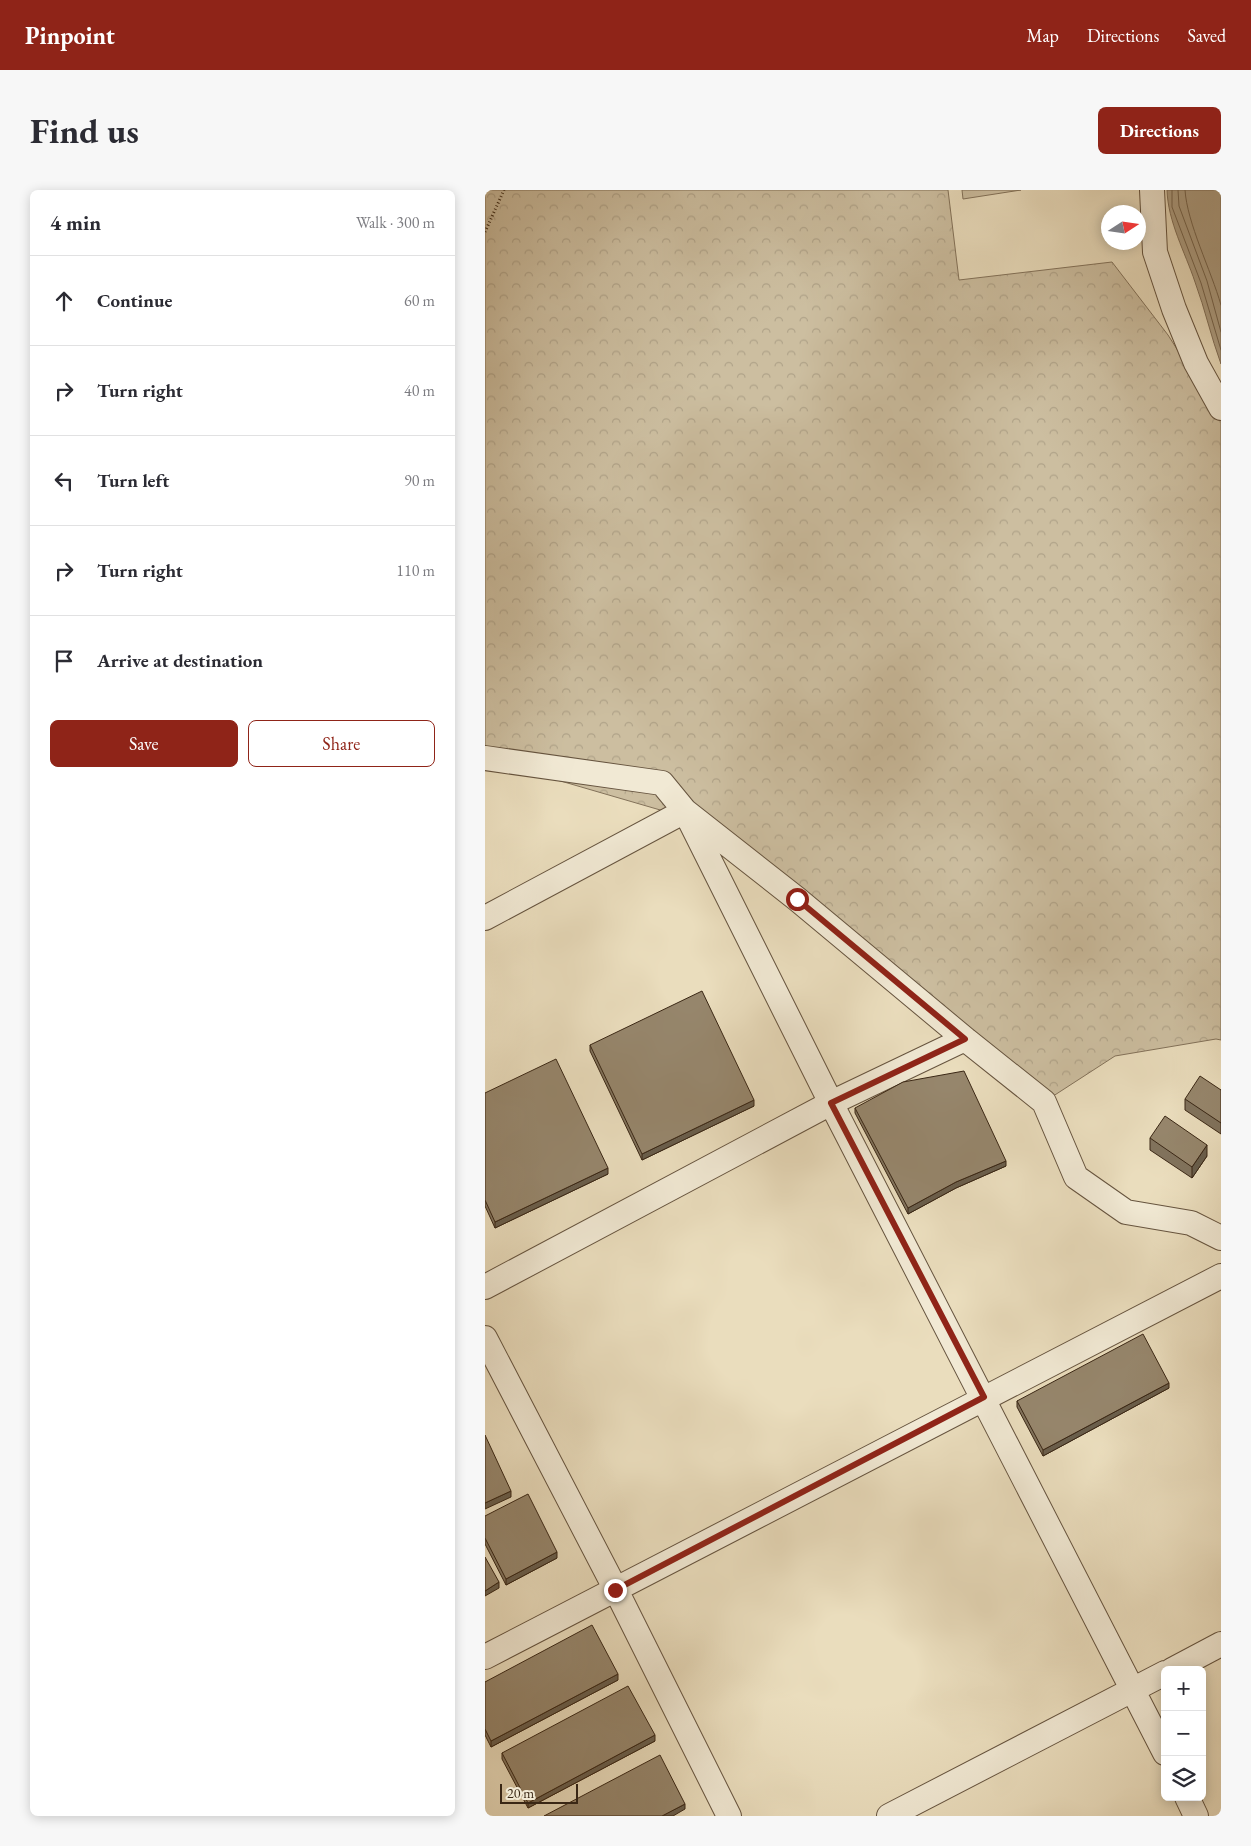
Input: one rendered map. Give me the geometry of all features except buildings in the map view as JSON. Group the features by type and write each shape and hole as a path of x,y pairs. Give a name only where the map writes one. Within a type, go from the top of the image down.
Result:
{"street":[{"path":"1152,190 1155,252 1174,309 1192,354 1221,408"},
{"path":"485,758 662,783 685,811 797,899 1044,1102 1076,1177 1126,1212 1191,1223 1221,1238"},
{"path":"485,918 685,811"},
{"path":"685,811 831,1103 984,1397 1161,1744"},
{"path":"485,1287 831,1103 965,1039"},
{"path":"485,1657 1221,1276"},
{"path":"485,1338 729,1816"},
{"path":"1180,1666 1221,1644"},
{"path":"889,1816 1161,1675"},
{"path":"1189,1801 1196,1816"}],"path":[{"path":"485,232 504,190"}],"green space":[{"path":"485,190 948,190 959,280 1112,262 1168,335 1221,418 1221,1040 1216,1039 1115,1056 1044,1102 698,821 485,759"},
{"path":"962,190 1021,190 963,199"}],"water":[{"path":"1167,190 1221,190 1221,364 1199,292 1170,214"}],"route":[{"path":"615,1590 984,1397 831,1103 965,1039 797,899"}]}
